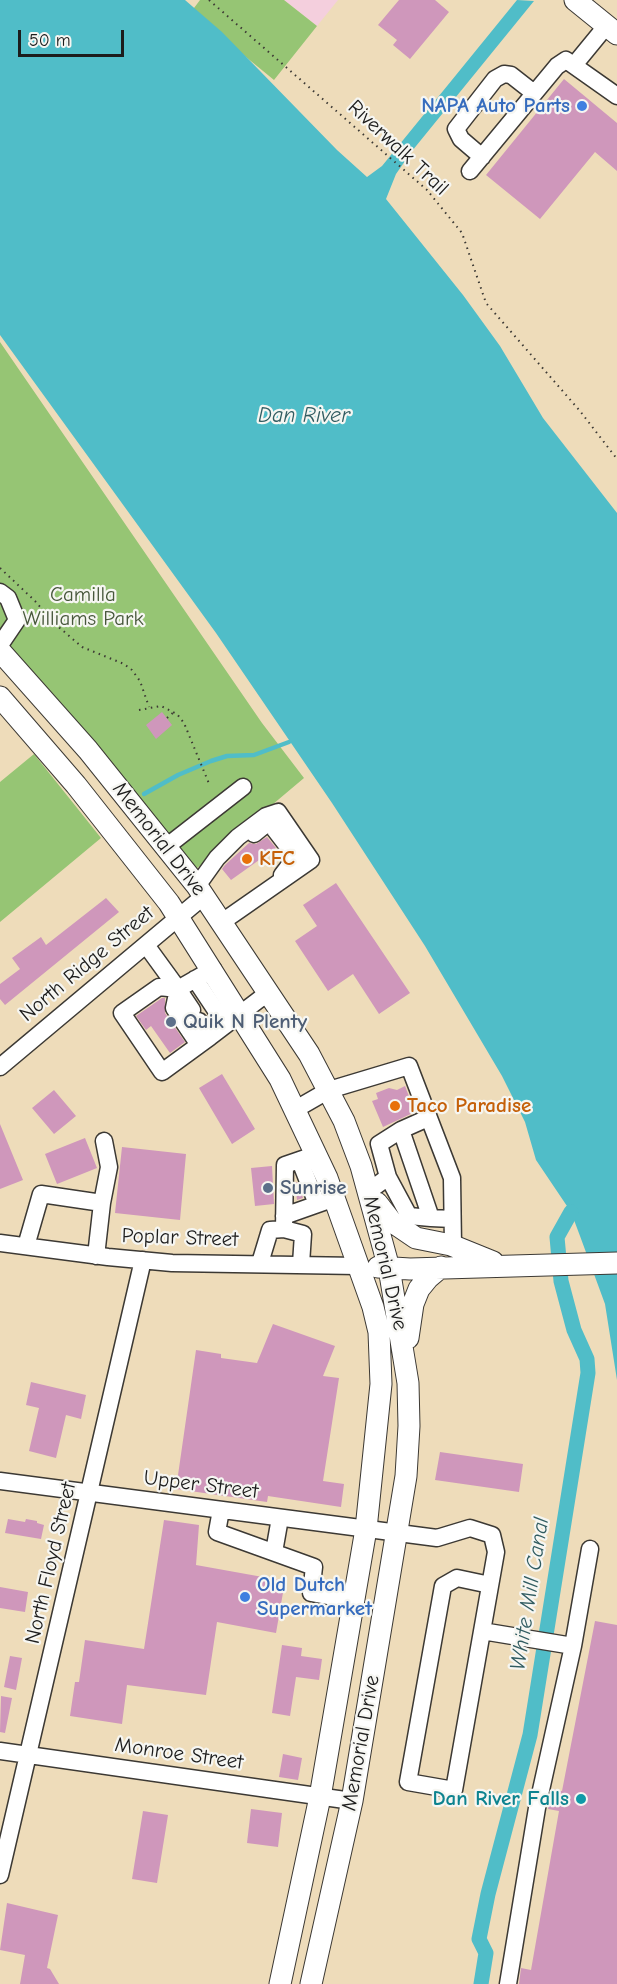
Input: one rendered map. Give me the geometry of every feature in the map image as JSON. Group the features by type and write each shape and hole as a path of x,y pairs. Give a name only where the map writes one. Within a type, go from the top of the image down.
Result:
{"main road":[{"path":"575,0 612,29"},
{"name":"Memorial Drive","path":"0,651 74,732 166,847 200,891 269,992 329,1090 344,1120 370,1193 389,1268 405,1357 409,1426 397,1533 352,1801 311,1984"},
{"name":"Memorial Drive","path":"0,697 76,785 178,917 204,974 296,1109 309,1157 326,1201 358,1266 373,1307 382,1358 366,1529 320,1797 280,1984"},
{"path":"370,1193 402,1230 416,1238 453,1246 502,1264"},
{"path":"358,1266 389,1268 617,1263"},
{"path":"405,1357 413,1304 428,1278 441,1267"}],"street":[{"path":"575,64 612,29"},
{"path":"470,171 556,66 566,60 575,64 617,96"},
{"path":"482,157 461,139 456,129 495,79 504,74 511,75 534,93"},
{"path":"0,591 8,598 17,620 0,645"},
{"path":"166,847 243,788"},
{"name":"North Ridge Street","path":"0,1066 178,917 200,891 219,856 238,837 266,816 278,812 311,860 222,922"},
{"path":"146,945 195,1015 204,1041"},
{"path":"204,974 178,989 159,987 122,1013 162,1072 269,992"},
{"path":"178,989 174,1008 204,1041"},
{"path":"296,1109 329,1090 409,1066 452,1178 453,1246"},
{"path":"428,1118 401,1130 379,1144 388,1177 409,1216 452,1219"},
{"path":"401,1130 431,1218"},
{"path":"96,1256 109,1167 105,1141"},
{"path":"284,1222 285,1165 309,1157"},
{"path":"370,1193 388,1177"},
{"path":"27,1246 41,1194 102,1203"},
{"path":"260,1263 270,1230 326,1201"},
{"path":"284,1222 303,1234 301,1264"},
{"name":"Poplar Street","path":"0,1243 143,1260 358,1266"},
{"name":"North Floyd Street","path":"0,1875 143,1260"},
{"name":"Upper Street","path":"0,1480 90,1494 437,1538 470,1528 492,1535 496,1552 490,1585"},
{"path":"221,1510 217,1532 314,1567 311,1593 354,1601"},
{"path":"274,1552 280,1518"},
{"path":"508,1984 565,1645 590,1549"},
{"path":"457,1578 490,1585 454,1790 408,1782 443,1586 457,1578"},
{"path":"482,1631 565,1645"},
{"name":"Monroe Street","path":"0,1750 352,1801"}],"path":[{"name":"Riverwalk Trail","path":"209,0 413,176 462,233 486,303 580,411 617,459"},
{"path":"0,568 35,601 54,623 82,647 124,664 132,670 140,681 149,707"},
{"path":"139,710 161,706 174,712 184,723 210,786"},
{"path":"167,718 174,712"}],"shaded area":[{"path":"284,0 338,0 317,26"}],"green space":[{"path":"200,0 284,0 317,26 274,80 191,12"},
{"name":"Camilla Williams Park","path":"0,342 262,723 304,778 196,869 68,711 0,639"},
{"path":"34,754 101,838 0,922 0,782"}],"water":[{"name":"Dan River","path":"0,0 185,0 222,32 337,150 367,177 382,166 517,0 534,1 412,151 396,174 386,199 463,295 500,346 543,418 617,513 617,1380 605,1304 571,1212 536,1160 525,1122 502,1076 425,946 332,803 216,633 0,335"}],"building":[{"path":"399,0 435,0 449,12 410,59 393,45 397,40 378,25"},
{"path":"564,79 617,123 617,171 595,152 540,219 486,175"},
{"path":"162,712 172,725 156,739 146,725"},
{"path":"267,837 276,848 231,880 222,869 225,865 249,843 256,844"},
{"path":"336,883 410,993 379,1014 353,974 328,991 295,941 317,926 303,905"},
{"path":"106,898 119,912 5,1005 0,999 0,984 20,969 12,958 41,937 46,945"},
{"path":"165,998 165,1013 185,1042 170,1053 151,1026 146,1030 136,1016"},
{"path":"222,1074 255,1129 232,1144 199,1088"},
{"path":"405,1086 415,1112 383,1127 372,1101 378,1099 376,1093 389,1088 397,1090"},
{"path":"54,1090 76,1116 54,1134 32,1108"},
{"path":"0,1124 23,1180 0,1189"},
{"path":"85,1138 97,1168 57,1184 45,1154"},
{"path":"122,1147 186,1154 180,1220 115,1213"},
{"path":"272,1166 274,1204 255,1206 251,1168"},
{"path":"297,1182 303,1198 297,1200 295,1183"},
{"path":"273,1324 335,1346 323,1376 339,1378 323,1481 344,1484 341,1507 268,1496 267,1502 176,1489 196,1350 221,1354 221,1358 257,1363"},
{"path":"31,1382 86,1395 81,1419 66,1415 56,1458 29,1451 39,1408 26,1405"},
{"path":"440,1452 523,1464 519,1492 435,1480"},
{"path":"8,1519 25,1522 26,1519 44,1525 41,1539 5,1533"},
{"path":"164,1520 199,1525 196,1565 285,1581 276,1633 217,1622 206,1695 127,1685 122,1724 70,1716 75,1682 79,1682 85,1640 144,1649"},
{"path":"0,1587 28,1592 25,1612 0,1608"},
{"name":"Dan River Falls","path":"595,1621 617,1625 617,1984 519,1984 521,1968 531,1970 559,1811 548,1809 552,1789 562,1791"},
{"path":"282,1645 302,1648 301,1656 322,1659 319,1680 296,1677 290,1716 272,1713"},
{"path":"10,1656 22,1658 16,1690 4,1687"},
{"path":"1,1696 12,1698 5,1733 0,1732"},
{"path":"283,1754 302,1758 298,1780 279,1777"},
{"path":"251,1809 282,1813 278,1847 247,1843"},
{"path":"143,1811 168,1815 157,1883 132,1879"},
{"path":"7,1903 58,1915 47,1968 59,1984 20,1984 25,1955 0,1950"}],"waterway":[{"path":"144,794 178,775 211,761 227,756 254,755 289,742"},
{"name":"White Mill Canal","path":"481,1984 486,1953 479,1939 488,1894 530,1735 588,1373 587,1359 574,1330 561,1281 557,1237 571,1212"}],"place":[{"name":"NAPA Auto Parts","path":"582,106"},
{"name":"KFC","path":"247,859"},
{"name":"Quik N Plenty","path":"171,1022"},
{"name":"Taco Paradise","path":"395,1106"},
{"name":"Sunrise","path":"268,1188"},
{"name":"Old Dutch Supermarket","path":"245,1597"},
{"name":"Dan River Falls","path":"581,1799"}]}
